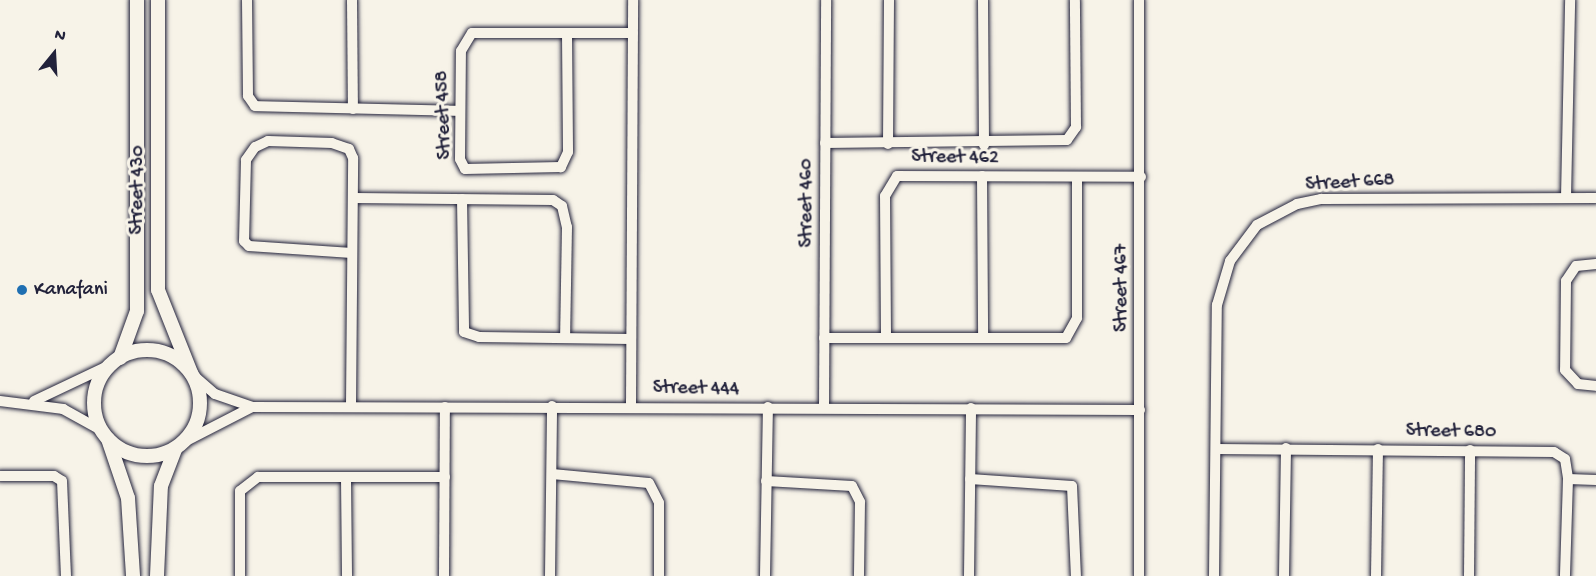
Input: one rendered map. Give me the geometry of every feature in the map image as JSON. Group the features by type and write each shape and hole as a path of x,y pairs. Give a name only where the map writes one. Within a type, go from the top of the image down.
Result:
{"street":[{"name":"Street 430","path":"115,361 137,311 136,0"},
{"name":"Street 430","path":"158,0 158,290 192,374"},
{"path":"247,0 251,102 264,108 459,111"},
{"path":"352,0 353,109"},
{"path":"631,406 633,0"},
{"name":"Street 460","path":"824,407 826,0"},
{"path":"888,144 889,0"},
{"path":"982,0 984,145"},
{"path":"825,143 1059,144 1072,136 1075,0"},
{"name":"Street 467","path":"1139,0 1141,177 1139,576"},
{"path":"1566,198 1570,0"},
{"name":"Street 458","path":"567,34 568,152 561,167 465,169 459,111 461,51 472,33 633,33"},
{"path":"351,405 353,158 341,145 268,141 249,153 244,241 249,246 352,253"},
{"name":"Street 462","path":"886,337 885,196 890,181 906,174 1077,178 1141,177"},
{"path":"982,176 983,338"},
{"path":"824,338 983,338 1059,341 1071,334 1077,318 1077,178"},
{"path":"354,198 543,199 562,206 567,227 565,337"},
{"name":"Street 668","path":"1214,576 1217,305 1230,261 1257,225 1297,204 1321,199 1596,198"},
{"path":"462,200 464,332 631,339"},
{"path":"1596,264 1576,266 1566,281 1565,370 1578,384 1596,386"},
{"path":"34,401 136,351 163,352 192,374 201,410 179,446 161,486 157,576"},
{"path":"115,361 94,396 105,435 128,498 133,576"},
{"name":"Street 444","path":"192,374 215,394 252,407 351,405 1140,410"},
{"path":"0,401 34,401 63,409 134,455 179,446"},
{"path":"550,576 552,406"},
{"name":"Street 444","path":"179,446 252,407"},
{"path":"444,576 445,407"},
{"path":"765,576 768,407"},
{"path":"969,576 971,408"},
{"path":"1284,576 1286,448"},
{"name":"Street 680","path":"1216,449 1554,452 1564,459 1568,479 1565,576"},
{"path":"1376,576 1378,449"},
{"path":"1469,576 1470,450"},
{"path":"552,474 649,483 659,504 659,576"},
{"path":"0,476 54,476 62,481 66,576"},
{"path":"240,576 240,491 245,483 258,477 445,477"},
{"path":"346,478 347,576"},
{"path":"970,479 1072,486 1076,576"},
{"path":"1568,479 1596,480"},
{"path":"766,482 852,486 860,502 859,576"}],"place":[{"name":"Kanafani","path":"22,290"}]}
